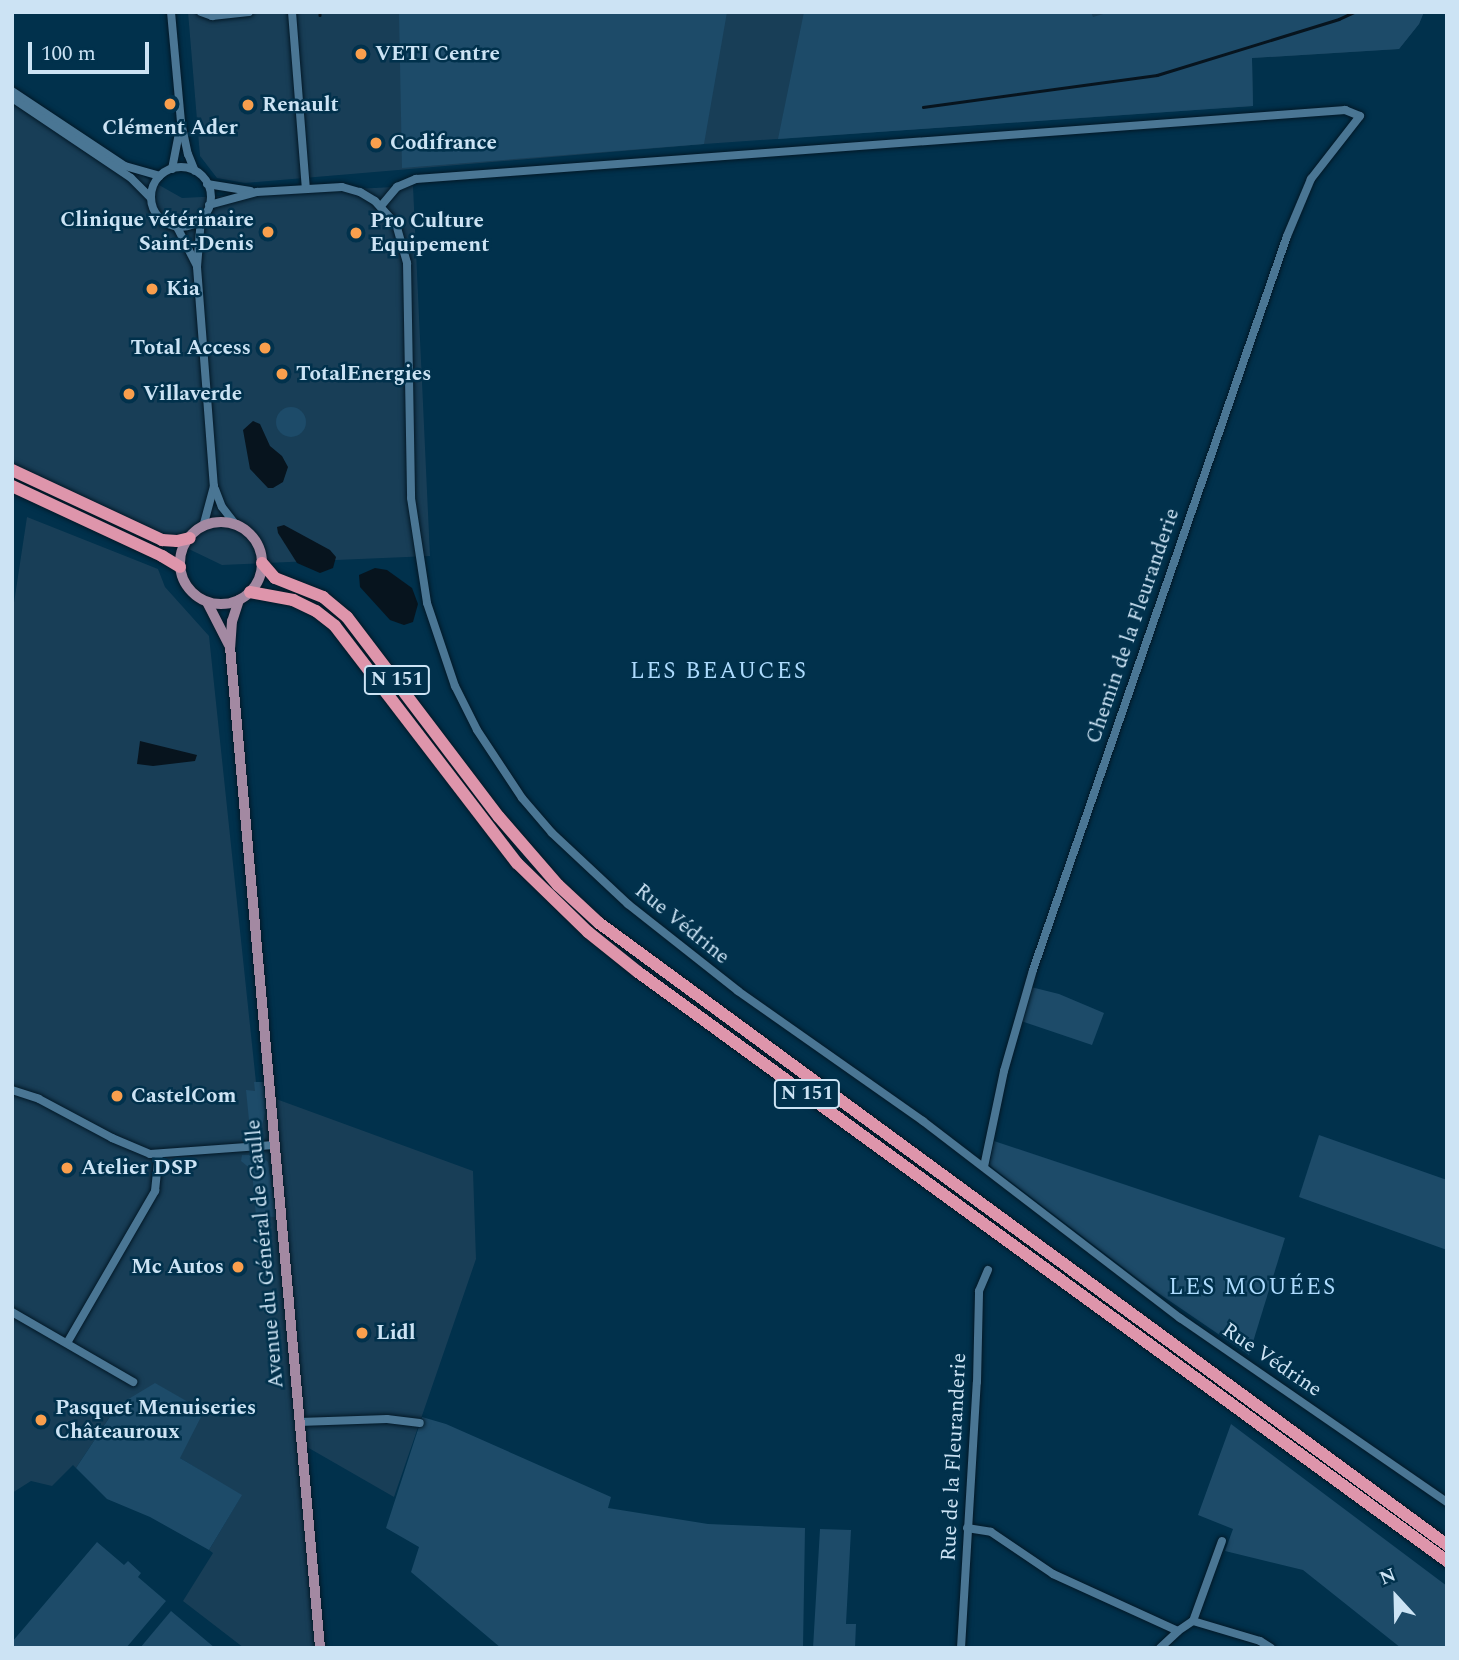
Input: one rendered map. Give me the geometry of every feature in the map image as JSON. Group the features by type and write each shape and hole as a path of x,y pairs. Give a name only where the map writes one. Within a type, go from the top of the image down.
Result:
{"highway":[{"path":"12,470 162,540 190,538"},
{"path":"12,486 163,555 180,567"},
{"name":"N 151","path":"262,563 275,578 323,597 348,617 499,817 558,885 599,923 1447,1545"},
{"name":"N 151","path":"245,596 293,600 316,611 335,626 517,863 588,932 638,972 1424,1545 1447,1568"},
{"path":"1424,1545 1447,1561"}],"main road":[{"path":"225,523 236,525 257,544 262,563 261,574 245,596 229,603 207,602 188,588 180,567 181,556 190,538 203,527 225,523"},
{"name":"Avenue du Général de Gaulle","path":"245,596 232,621 230,647 320,1648"},
{"name":"Avenue du Général de Gaulle","path":"207,602 230,647"}],"street":[{"path":"12,98 131,178 164,222 177,227 194,224 201,219 209,205 207,184 195,172 181,122 171,12"},
{"path":"201,12 212,16 249,12"},
{"path":"292,12 306,188"},
{"path":"12,91 125,166 160,176"},
{"name":"Chemin de la Fleuranderie","path":"381,206 397,187 416,179 1345,110 1360,116 1311,179 1287,236 1033,970 1004,1071 984,1167"},
{"path":"172,169 181,122"},
{"path":"151,203 160,176 172,169 195,172"},
{"name":"Rue Védrine","path":"207,184 257,192"},
{"name":"Rue Védrine","path":"209,205 257,192 331,186 353,190 381,206 402,236 407,263 411,498 418,553 441,650 477,730 522,798 552,833 628,904 738,991 984,1167 1180,1318 1447,1502"},
{"path":"201,219 197,267 214,486 225,512 236,525"},
{"path":"177,227 197,267"},
{"path":"203,527 214,486"},
{"path":"12,1090 39,1099 137,1150 159,1154 274,1145"},
{"path":"67,1343 155,1191 159,1154"},
{"name":"Rue de la Fleuranderie","path":"961,1648 977,1382 979,1292 988,1270"},
{"path":"12,1312 133,1382"},
{"path":"299,1422 387,1419 419,1423"},
{"path":"967,1528 991,1532 1053,1574 1178,1631"},
{"path":"1160,1648 1193,1621 1222,1541"},
{"path":"1193,1621 1260,1640 1271,1648"}],"shaded area":[{"path":"188,12 1424,12 1419,24 1399,49 1252,58 1253,106 704,144 245,183 217,178 200,156"},
{"path":"399,12 727,12 704,144 402,168"},
{"path":"804,12 1091,12 1093,17 1110,12 1424,12 1419,24 1399,49 1252,58 1253,106 778,139"},
{"path":"12,102 182,198 413,186 430,556 222,565 12,464"},
{"path":"291,407 297,408 305,416 305,428 297,436 291,437 285,436 277,428 276,422 277,416 285,408"},
{"path":"253,421 260,424 270,446 282,456 288,467 283,482 273,488 268,488 250,469 243,430"},
{"path":"27,517 158,569 165,587 209,636 257,1092 473,1171 476,1259 394,1497 307,1447 318,1648 244,1648 183,1601 213,1553 209,1550 241,1496 180,1458 117,1406 76,1468 73,1465 52,1486 31,1481 12,1493 12,616"},
{"path":"284,525 330,550 336,557 333,568 320,573 297,563 278,533 277,527"},
{"path":"375,568 387,570 412,588 418,604 413,622 404,625 390,620 360,587 359,575"},
{"path":"140,741 197,755 195,761 153,766 137,764"},
{"path":"1031,987 1059,994 1104,1013 1092,1045 1021,1021"},
{"path":"254,1082 264,1082 265,1113 260,1135 251,1140 246,1090 255,1091"},
{"path":"1319,1135 1447,1180 1447,1250 1299,1197"},
{"path":"994,1141 1285,1238 1249,1355 1142,1282 989,1165"},
{"path":"242,1155 260,1155 268,1162 276,1217 256,1216 252,1170 241,1161"},
{"path":"155,1383 204,1411 180,1458 242,1495 209,1550 150,1517 107,1499 76,1468 117,1406"},
{"path":"422,1417 446,1424 611,1497 608,1508 708,1524 805,1528 803,1648 501,1648 411,1572 419,1547 386,1528"},
{"path":"1231,1424 1447,1586 1447,1648 1401,1648 1303,1570 1225,1551 1233,1529 1198,1515"},
{"path":"820,1529 851,1530 846,1624 856,1624 855,1648 813,1648"},
{"path":"97,1542 124,1565 128,1561 141,1573 138,1577 166,1601 126,1648 13,1648 12,1642"},
{"path":"171,1611 215,1648 140,1648"}],"waterway":[{"path":"923,107 1157,75 1354,12"}],"place":[{"name":"VETI Centre","path":"361,54"},
{"name":"Clément Ader","path":"170,104"},
{"name":"Renault","path":"248,105"},
{"name":"Codifrance","path":"376,143"},
{"name":"Clinique vétérinaire Saint-Denis","path":"268,232"},
{"name":"Pro Culture Equipement","path":"356,233"},
{"name":"Kia","path":"152,289"},
{"name":"Total Access","path":"265,348"},
{"name":"TotalEnergies","path":"282,374"},
{"name":"Villaverde","path":"129,394"},
{"name":"CastelCom","path":"117,1096"},
{"name":"Atelier DSP","path":"67,1168"},
{"name":"Mc Autos","path":"238,1267"},
{"name":"Lidl","path":"362,1333"},
{"name":"Pasquet Menuiseries Châteauroux","path":"41,1420"}],"district":[{"name":"LES BEAUCES","path":"719,672"},
{"name":"LES MOUÉES","path":"1253,1288"}]}
